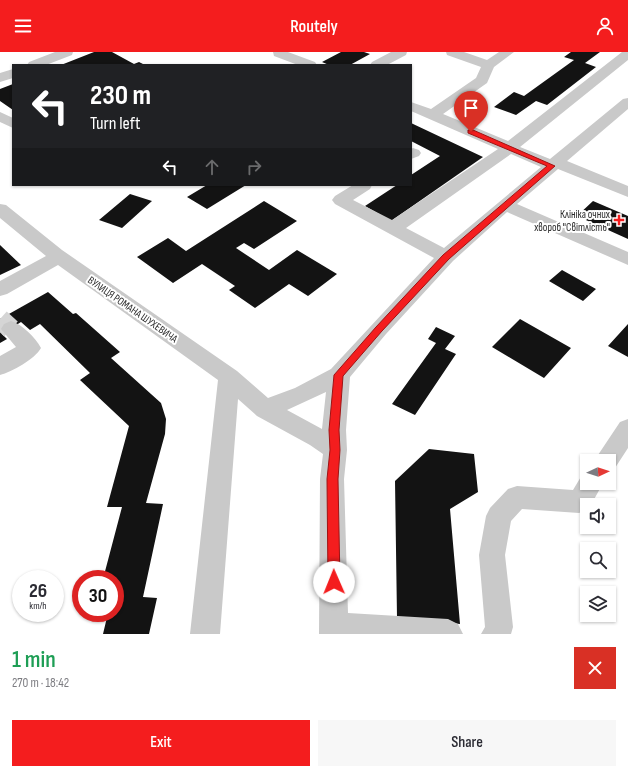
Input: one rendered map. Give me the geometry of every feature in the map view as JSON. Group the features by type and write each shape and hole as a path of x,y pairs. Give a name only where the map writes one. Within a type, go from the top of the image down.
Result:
{"street":[{"path":"38,64 67,52"},
{"path":"380,64 400,52"},
{"path":"452,52 488,65"},
{"path":"432,115 482,80 488,65 508,52"},
{"path":"288,54 308,64"},
{"path":"392,228 509,148 628,54"},
{"path":"0,78 12,73"},
{"path":"265,409 303,394 319,394 332,402 336,411 333,421 321,430 313,432 305,431 297,428 292,423 288,416 288,410 296,398 303,394 339,375 379,329 446,257 505,205 628,102"},
{"path":"412,106 509,148 628,192"},
{"path":"0,116 12,123"},
{"path":"362,186 341,200 446,257"},
{"path":"505,205 628,259"},
{"name":"ВУЛИЦЯ РОМАНА ШУХЕВИЧА","path":"0,210 59,257 229,377 265,409 297,428 318,438 335,450"},
{"path":"0,289 59,257"},
{"path":"0,367 30,348 4,322"},
{"path":"339,375 334,430 335,450 332,479 334,630 448,634"},
{"path":"205,634 229,377"},
{"path":"611,454 628,429"},
{"path":"496,634 499,627 492,554 499,516 517,497 579,502 587,490"}],"building":[{"path":"94,52 112,52 134,64 64,64"},
{"path":"341,52 364,52 370,54 352,64 327,64 322,62"},
{"path":"571,52 600,52 585,63 596,67 547,105 536,101 516,115 494,107 514,92 524,96 574,60 564,57"},
{"path":"12,84 12,109 0,101 0,89"},
{"path":"412,123 483,157 391,221 365,206 395,186 412,186 412,174 440,156 412,142"},
{"path":"205,186 244,186 207,209 187,197"},
{"path":"130,194 152,201 122,228 99,220"},
{"path":"264,201 297,221 254,249 244,243 236,248 269,270 297,250 337,274 308,296 289,284 255,308 229,290 235,286 202,264 173,283 137,257 168,238 186,251"},
{"path":"593,201 628,216 628,239 577,216"},
{"path":"0,245 21,265 0,275"},
{"path":"562,270 596,289 583,301 549,281"},
{"path":"48,292 73,314 76,313 120,352 111,358 161,403 166,419 165,434 146,503 163,504 143,597 157,598 149,634 103,634 106,622 124,622 124,570 105,570 122,507 107,507 129,426 80,380 90,373 40,324 30,330 21,322 2,334 7,339 0,343 0,319"},
{"path":"520,319 571,348 544,378 492,347"},
{"path":"628,324 628,357 608,346"},
{"path":"436,327 455,336 445,349 456,354 415,415 392,404 436,343 428,339"},
{"path":"429,449 474,454 478,492 450,509 460,624 397,617 395,481"}],"tunnel":[{"path":"0,319 11,329"}],"place":[{"name":"Клініка очних хвороб \"Світлість\"","path":"619,220"}],"route":[{"path":"334,582 332,479 335,450 334,430 339,375 379,329 446,257 552,166 471,132"}]}
